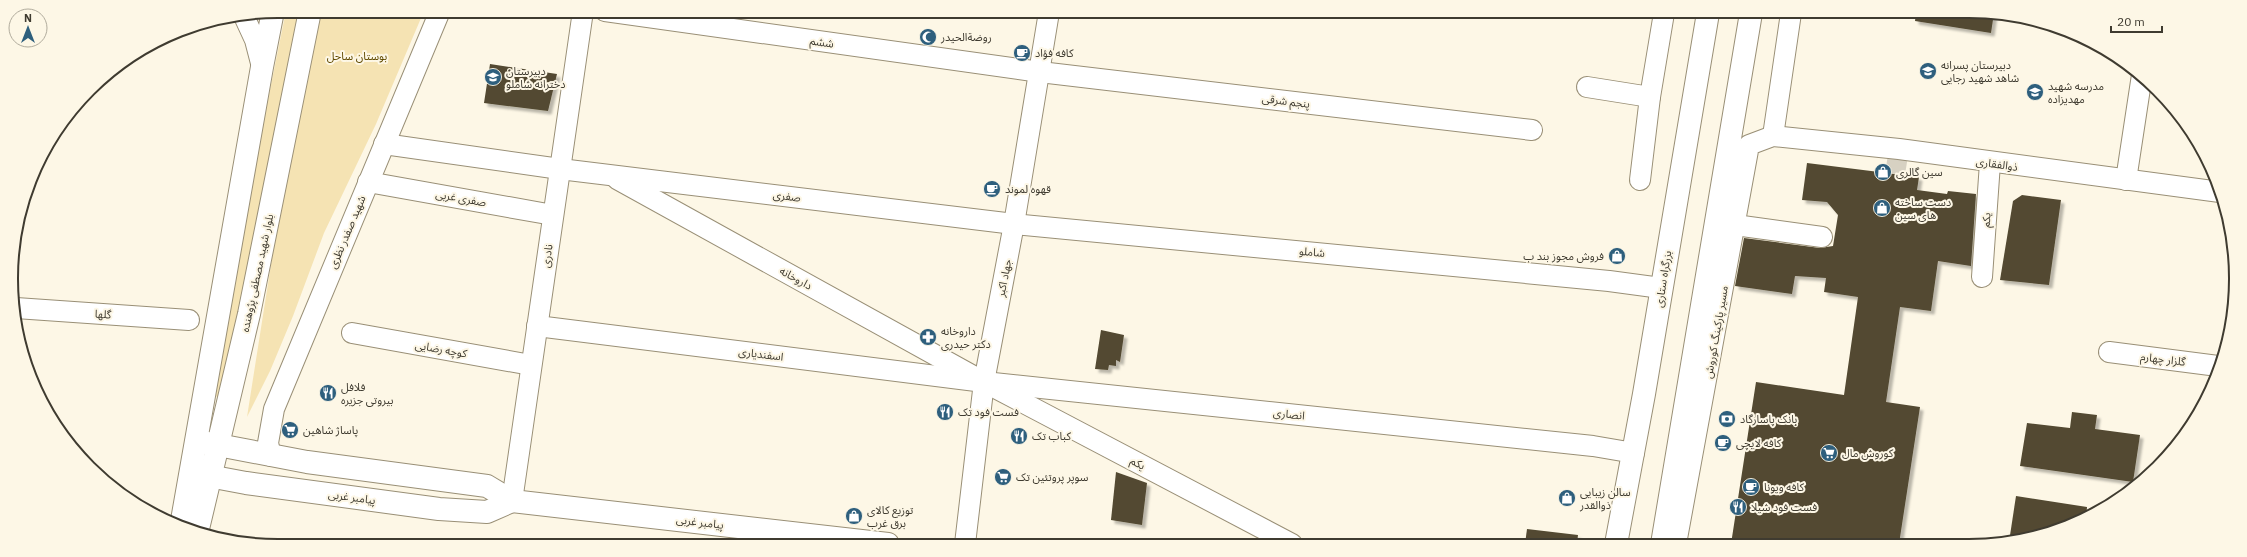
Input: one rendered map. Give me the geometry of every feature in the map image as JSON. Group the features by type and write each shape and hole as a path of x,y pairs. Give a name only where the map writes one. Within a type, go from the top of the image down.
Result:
{"main road":[{"name":"بلوار شهید مصطفی پژوهنده","path":"198,526 202,474 197,441 200,415 262,67 273,18"},
{"name":"بلوار شهید مصطفی پژوهنده","path":"183,521 202,474 218,446 249,314 309,18"},
{"name":"بزرگراه ستاری","path":"1617,539 1634,453 1707,18"},
{"path":"1663,539 1750,18"},
{"name":"پیامبر غربی","path":"197,441 271,456 488,486 512,501 844,539"},
{"name":"پیامبر غربی","path":"202,474 439,509 487,512 512,501"}],"street":[{"name":"شهید صفدر نظری","path":"271,456 268,443 274,409 437,18"},
{"name":"نادری","path":"512,501 582,18"},
{"name":"ششم","path":"655,18 1040,72"},
{"name":"جهاد اکبر","path":"966,539 984,382 1014,224 1048,18"},
{"path":"1640,180 1650,97 1663,18"},
{"path":"1773,136 1790,18"},
{"path":"246,20 255,40 262,67"},
{"name":"پنجم شرقی","path":"1040,72 1532,130"},
{"path":"2126,180 2141,84"},
{"path":"1587,87 1650,97"},
{"name":"ذوالفقاری","path":"1773,136 1899,149 1990,163 2214,191"},
{"name":"مسیر پارکینگ کوروش","path":"1677,539 1749,146 1773,136"},
{"path":"384,144 560,169"},
{"name":"یکم","path":"1982,277 1990,163"},
{"name":"صفری","path":"560,169 1014,224"},
{"name":"داروخانه","path":"608,174 984,382"},
{"name":"صفری غربی","path":"368,182 553,214"},
{"name":"شاملو","path":"1014,224 1609,281 1662,288"},
{"path":"1735,225 1822,237"},
{"name":"گلها","path":"20,308 189,320"},
{"name":"اسفندیاری","path":"537,326 984,382"},
{"name":"کوچه رضایی","path":"352,333 531,365"},
{"name":"گلزار چهارم","path":"2109,352 2214,365"},
{"name":"یکم","path":"984,382 1282,539"},
{"name":"انصاری","path":"984,382 1593,446 1634,453"}],"green space":[{"path":"285,18 300,18 222,393 216,397 213,396 225,310"},
{"name":"بوستان ساحل","path":"319,18 421,18 376,124 324,233 293,316 270,371 247,417 284,182"}],"building":[{"path":"1915,18 1993,19 1991,33 1915,21"},
{"path":"490,64 557,74 548,111 484,103"},
{"path":"1807,163 1919,177 1917,190 1947,194 1948,191 1976,194 1971,266 1938,261 1931,311 1900,307 1886,402 1920,407 1900,539 1732,539 1756,382 1844,395 1858,297 1824,292 1826,278 1795,276 1792,294 1735,286 1744,238 1820,248 1833,246 1838,215 1827,202 1802,200"},
{"path":"2022,195 2061,200 2049,285 2000,280 2013,201"},
{"path":"1101,330 1124,335 1120,362 1116,360 1116,366 1109,365 1108,370 1095,369"},
{"path":"2072,412 2097,415 2095,429 2140,435 2133,480 2131,482 2020,466 2027,423 2070,428"},
{"path":"1116,472 1147,483 1142,525 1111,520"},
{"path":"2016,496 2087,507 2087,511 2084,512 2052,525 2010,536"},
{"path":"1527,529 1578,535 1578,539 1526,539"}],"tunnel":[{"path":"1895,174 1899,149"}],"place":[{"name":"روضةالحیدر","path":"928,37"},
{"name":"کافه فؤاد","path":"1022,53"},
{"name":"دبیرستان پسرانه شاهد شهید رجایی","path":"1928,71"},
{"name":"دبیرستان دخترانه شاملو","path":"493,77"},
{"name":"مدرسه شهيد مهديزاده","path":"2035,92"},
{"name":"سین گالری","path":"1883,172"},
{"name":"قهوه لموند","path":"992,189"},
{"name":"دست ساخته های سین","path":"1882,208"},
{"name":"فروش مجوز بند ب","path":"1617,256"},
{"name":"داروخانه دکتر حیدری","path":"928,337"},
{"name":"فلافل بیروتی جزیره","path":"328,393"},
{"name":"فست فود تک","path":"945,412"},
{"name":"بانک پاسارگاد","path":"1727,419"},
{"name":"پاساژ شاهین","path":"290,430"},
{"name":"کباب تک","path":"1019,436"},
{"name":"کافه لایچى","path":"1723,443"},
{"name":"کوروش مال","path":"1829,453"},
{"name":"سوپر پروتئین تک","path":"1003,477"},
{"name":"کافه ویونا","path":"1751,487"},
{"name":"سالن زیبایی ذوالقدر","path":"1567,498"},
{"name":"فست فود شیلا","path":"1738,507"},
{"name":"توزیع کالای برق غرب","path":"854,516"}]}
